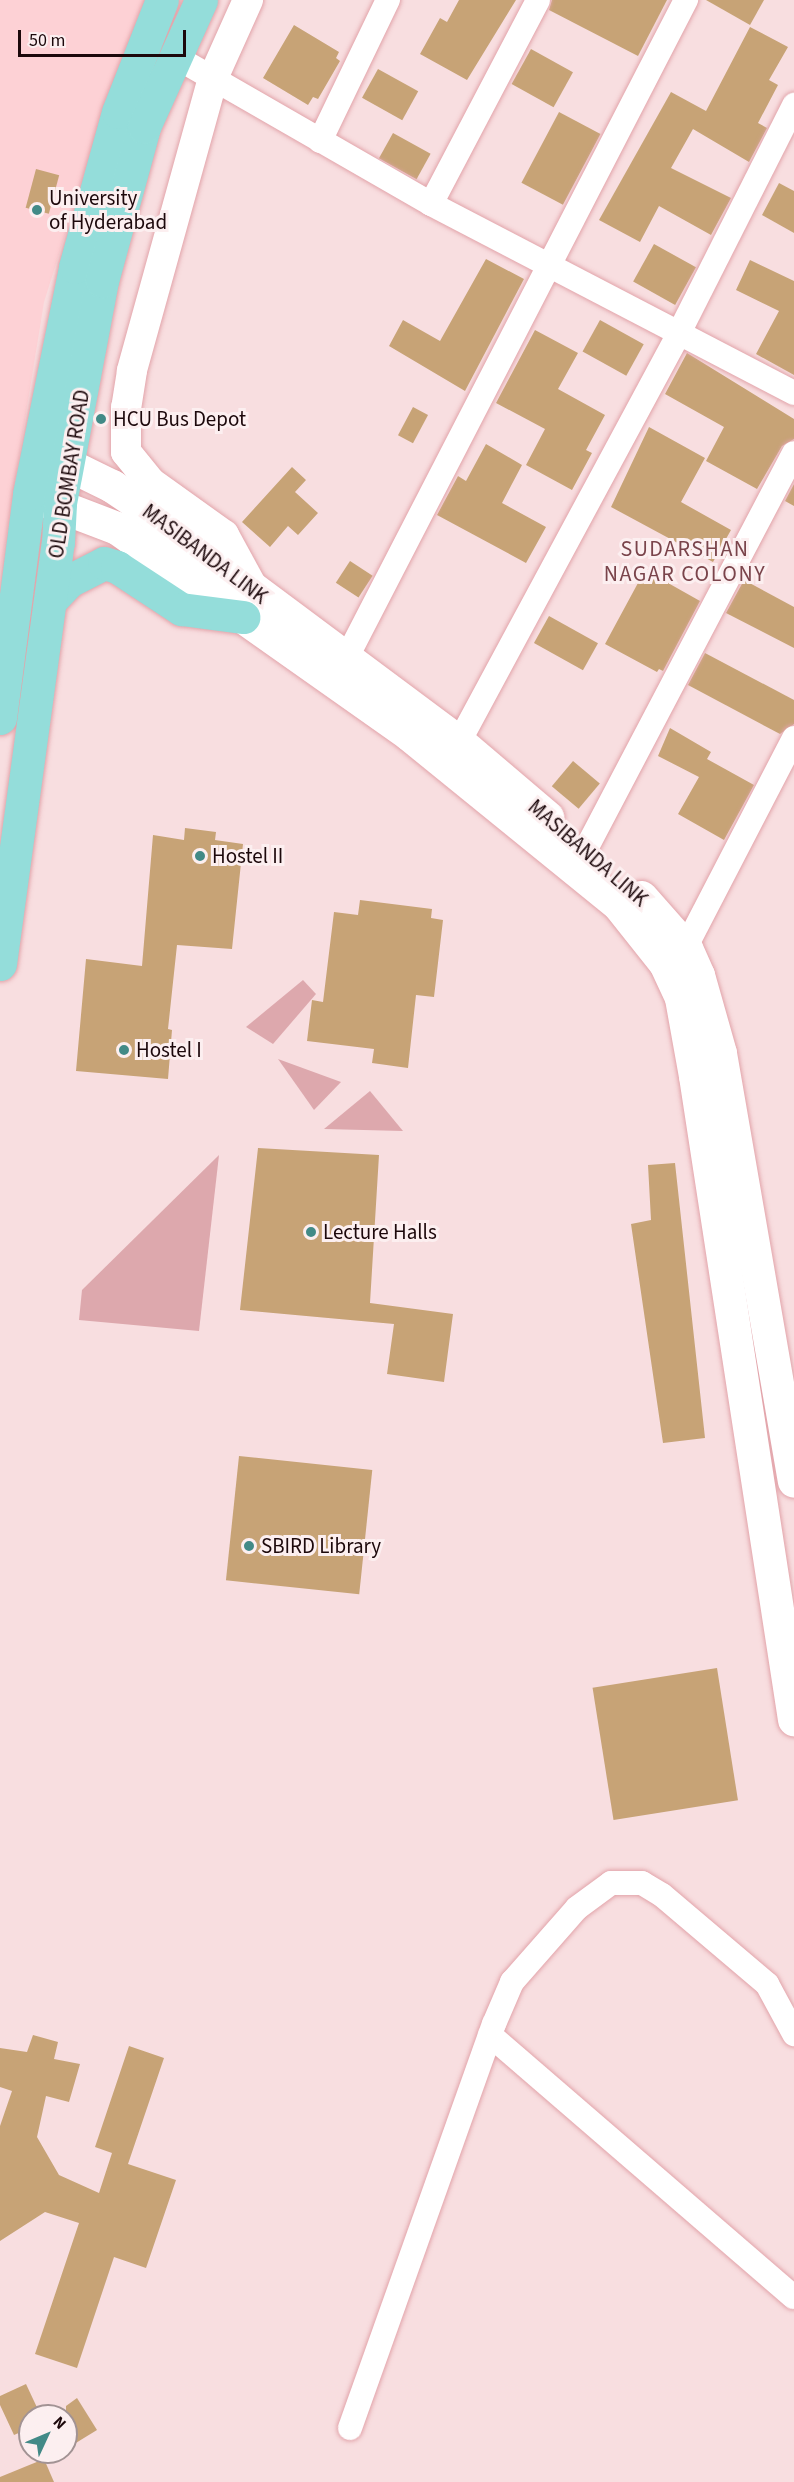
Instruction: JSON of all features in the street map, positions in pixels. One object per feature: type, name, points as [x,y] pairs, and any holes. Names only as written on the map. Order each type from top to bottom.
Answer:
[{"type":"main road","name":"OLD BOMBAY ROAD","points":[[0,964],[50,601],[60,503],[52,461],[91,200],[118,112],[162,0]]},
{"type":"main road","name":"OLD BOMBAY ROAD","points":[[0,718],[28,494],[52,461],[119,210],[144,127],[201,0]]},
{"type":"main road","name":"MASIBANDA LINK","points":[[52,461],[136,503],[249,604],[346,659],[459,742],[640,896],[679,961],[720,1053],[711,1089],[789,1426],[794,1481]]},
{"type":"main road","points":[[28,494],[60,503],[117,528],[249,604],[618,904],[679,961]]},
{"type":"main road","points":[[50,601],[69,581],[104,564],[117,567],[181,609],[249,604]]},
{"type":"main road","points":[[711,1089],[794,1719]]},
{"type":"street","points":[[248,0],[213,78],[132,371],[126,406],[126,452],[150,482],[224,536],[249,604]]},
{"type":"street","points":[[320,141],[388,0]]},
{"type":"street","points":[[431,204],[538,0]]},
{"type":"street","points":[[346,659],[686,0]]},
{"type":"street","points":[[174,56],[431,204],[678,335],[794,393]]},
{"type":"street","points":[[459,742],[678,335],[794,105]]},
{"type":"street","points":[[586,849],[794,453]]},
{"type":"street","points":[[679,961],[794,738]]},
{"type":"street","points":[[350,2428],[490,2035],[512,1982],[546,1940],[596,1892],[611,1883],[630,1881],[642,1883],[662,1895],[767,1984],[794,2034]]},
{"type":"street","points":[[490,2035],[794,2297]]},
{"type":"shaded area","name":"University of Hyderabad","points":[[0,0],[146,0],[102,117],[44,302],[0,574]]},
{"type":"shaded area","points":[[303,980],[316,994],[273,1044],[246,1027]]},
{"type":"shaded area","points":[[278,1059],[341,1082],[314,1110]]},
{"type":"shaded area","points":[[370,1091],[403,1131],[324,1129]]},
{"type":"shaded area","points":[[219,1155],[199,1331],[79,1320],[82,1290]]},
{"type":"building","points":[[459,0],[516,0],[467,80],[420,54],[440,18],[447,22]]},
{"type":"building","points":[[552,0],[667,0],[638,56],[549,10]]},
{"type":"building","points":[[706,0],[764,0],[750,25]]},
{"type":"building","points":[[294,25],[339,52],[336,58],[340,61],[318,99],[313,97],[308,105],[263,78]]},
{"type":"building","points":[[750,27],[788,47],[769,80],[778,85],[758,123],[767,128],[749,162],[693,129],[671,168],[731,198],[711,235],[659,206],[640,242],[599,220],[671,92],[706,111]]},
{"type":"building","points":[[531,49],[573,72],[554,107],[512,84]]},
{"type":"building","points":[[378,69],[418,91],[402,120],[362,98]]},
{"type":"building","points":[[559,112],[600,134],[563,205],[521,183]]},
{"type":"building","points":[[393,133],[431,154],[417,179],[379,158]]},
{"type":"building","points":[[36,169],[59,175],[49,214],[26,208]]},
{"type":"building","points":[[779,183],[794,191],[794,233],[762,215]]},
{"type":"building","points":[[654,244],[696,267],[675,305],[633,282]]},
{"type":"building","points":[[486,259],[524,279],[465,391],[389,346],[403,320],[440,341]]},
{"type":"building","points":[[750,260],[794,281],[794,375],[756,354],[779,311],[736,290]]},
{"type":"building","points":[[600,320],[644,344],[626,376],[583,351]]},
{"type":"building","points":[[535,330],[578,353],[558,389],[605,415],[586,450],[592,453],[572,490],[526,465],[545,429],[496,403]]},
{"type":"building","points":[[687,353],[794,419],[794,439],[782,446],[757,489],[706,461],[724,427],[665,394]]},
{"type":"building","points":[[413,407],[428,415],[413,443],[398,435]]},
{"type":"building","points":[[649,427],[705,458],[681,502],[731,530],[713,562],[611,507]]},
{"type":"building","points":[[486,444],[522,465],[502,503],[546,527],[526,563],[437,515],[458,476],[466,481]]},
{"type":"building","points":[[292,467],[306,480],[295,492],[318,513],[298,535],[288,526],[270,547],[242,522]]},
{"type":"building","points":[[794,484],[794,506],[785,501]]},
{"type":"building","points":[[350,561],[373,576],[358,598],[336,583]]},
{"type":"building","points":[[645,570],[700,601],[663,671],[659,669],[657,672],[605,644]]},
{"type":"building","points":[[744,580],[794,607],[794,648],[726,613]]},
{"type":"building","points":[[549,616],[598,643],[583,670],[534,643]]},
{"type":"building","points":[[705,653],[794,700],[794,724],[780,734],[688,685]]},
{"type":"building","points":[[670,728],[711,752],[707,759],[754,785],[724,840],[678,814],[699,777],[658,756]]},
{"type":"building","points":[[573,761],[600,783],[579,809],[552,786]]},
{"type":"building","points":[[185,828],[216,832],[215,840],[243,844],[232,949],[177,945],[168,1029],[172,1030],[168,1079],[76,1071],[86,959],[142,966],[153,835],[184,840]]},
{"type":"building","points":[[360,900],[432,909],[431,918],[443,920],[434,997],[416,995],[408,1068],[372,1063],[374,1049],[307,1041],[312,1000],[323,1002],[334,912],[358,915]]},
{"type":"building","name":"Lecture Halls","points":[[258,1148],[379,1155],[370,1303],[453,1314],[444,1382],[387,1374],[394,1324],[240,1310]]},
{"type":"building","points":[[675,1163],[705,1438],[663,1443],[631,1224],[651,1220],[648,1165]]},
{"type":"building","points":[[239,1456],[372,1470],[359,1594],[226,1580]]},
{"type":"building","points":[[717,1668],[738,1800],[614,1820],[593,1688]]},
{"type":"building","points":[[33,2035],[58,2042],[54,2059],[80,2064],[69,2102],[46,2096],[37,2137],[59,2175],[99,2193],[112,2153],[95,2147],[129,2046],[164,2058],[128,2164],[176,2180],[146,2268],[114,2257],[77,2368],[35,2354],[79,2223],[45,2212],[0,2241],[0,2126],[12,2091],[0,2087],[0,2048],[27,2052]]},
{"type":"building","points":[[26,2384],[35,2404],[18,2404],[18,2433],[14,2435],[0,2405],[0,2396]]},
{"type":"building","points":[[77,2398],[97,2430],[78,2442],[78,2404],[69,2404]]},
{"type":"building","points":[[32,2464],[46,2464],[54,2482],[0,2482],[0,2477]]},
{"type":"place","name":"University of Hyderabad","points":[[37,210]]},
{"type":"place","name":"HCU Bus Depot","points":[[101,419]]},
{"type":"place","name":"Hostel II","points":[[200,856]]},
{"type":"place","name":"Hostel I","points":[[124,1050]]},
{"type":"place","name":"Lecture Halls","points":[[311,1232]]},
{"type":"place","name":"SBIRD Library","points":[[249,1546]]},
{"type":"district","name":"SUDARSHAN NAGAR COLONY","points":[[685,562]]}]
